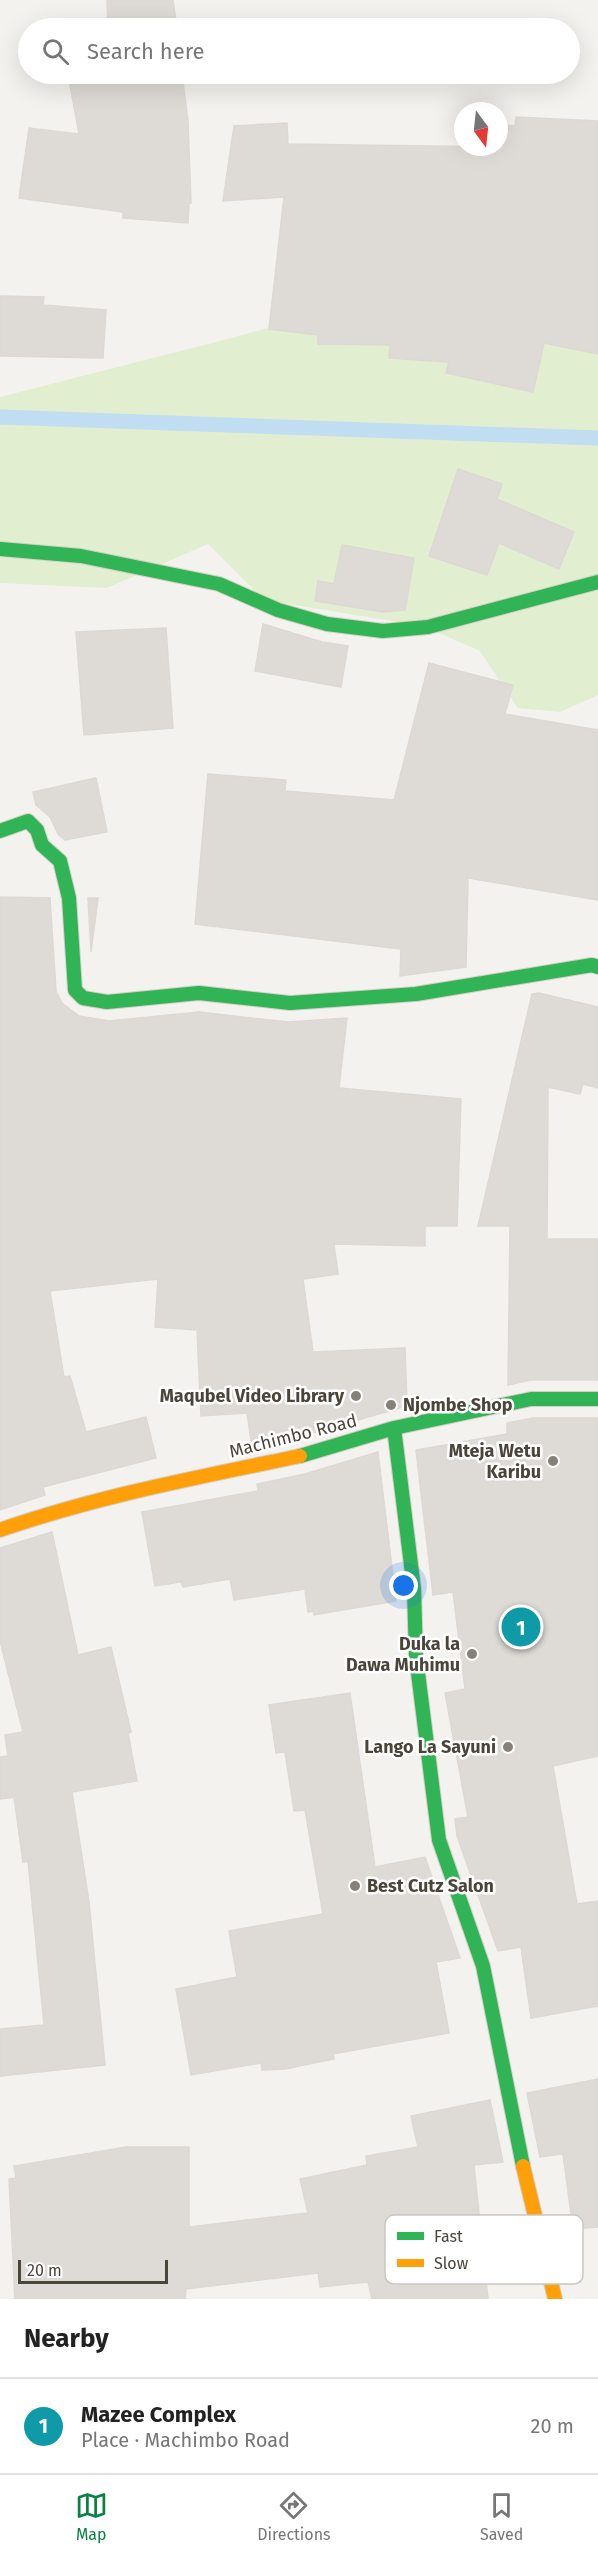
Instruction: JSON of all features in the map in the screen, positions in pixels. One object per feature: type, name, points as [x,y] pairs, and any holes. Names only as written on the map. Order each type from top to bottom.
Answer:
[{"type":"street","points":[[0,549],[81,556],[219,584],[278,610],[327,624],[383,631],[428,627],[598,582]]},
{"type":"street","points":[[0,831],[28,821],[37,830],[42,845],[60,861],[69,898],[75,990],[83,998],[107,1002],[199,993],[290,1003],[416,994],[592,965],[598,966]]},
{"type":"street","name":"Machimbo Road","points":[[0,1530],[58,1510],[187,1479],[300,1456],[394,1428],[531,1399],[598,1399]]},
{"type":"street","points":[[394,1428],[414,1589],[416,1657],[439,1840],[483,1966],[518,2145],[535,2215]]},
{"type":"street","points":[[551,2284],[555,2299]]},
{"type":"green space","points":[[598,240],[598,695],[560,712],[518,708],[480,651],[423,626],[264,600],[208,544],[107,588],[0,583],[0,397]]},
{"type":"building","points":[[107,0],[173,0],[176,18],[108,18]]},
{"type":"building","points":[[70,84],[183,84],[188,121],[191,203],[189,203],[188,223],[123,218],[123,212],[19,198],[29,128],[79,134]]},
{"type":"building","points":[[516,117],[598,121],[598,354],[544,343],[533,392],[446,373],[449,362],[389,358],[390,345],[318,344],[318,335],[269,329],[284,197],[223,201],[234,126],[287,123],[288,144],[454,146],[454,156],[508,156],[508,126],[515,126]]},
{"type":"building","points":[[0,296],[44,297],[43,305],[106,310],[103,358],[0,356]]},
{"type":"building","points":[[458,469],[502,484],[497,499],[574,532],[559,569],[499,543],[487,575],[429,556]]},
{"type":"building","points":[[342,545],[414,558],[405,610],[383,612],[315,601],[318,581],[334,584]]},
{"type":"building","points":[[263,624],[322,642],[348,646],[341,687],[255,671]]},
{"type":"building","points":[[166,628],[173,728],[84,735],[76,632]]},
{"type":"building","points":[[429,663],[513,685],[505,714],[598,730],[598,900],[468,878],[466,967],[400,976],[401,949],[195,924],[208,774],[286,780],[285,791],[394,800]]},
{"type":"building","points":[[96,778],[107,832],[65,840],[58,834],[50,817],[36,805],[33,792]]},
{"type":"building","points":[[0,897],[50,898],[56,991],[62,1003],[79,1016],[109,1021],[199,1012],[288,1022],[347,1018],[339,1088],[461,1099],[457,1226],[425,1226],[425,1246],[334,1244],[338,1274],[303,1279],[313,1352],[405,1348],[407,1406],[295,1438],[252,1447],[247,1413],[201,1416],[197,1330],[155,1327],[158,1279],[50,1291],[64,1377],[70,1376],[86,1432],[146,1417],[156,1458],[43,1487],[45,1495],[0,1510]]},
{"type":"building","points":[[88,898],[98,898],[91,952]]},
{"type":"building","points":[[539,993],[598,1007],[598,1088],[583,1084],[580,1094],[548,1087],[547,1239],[598,1239],[598,1380],[531,1380],[508,1385],[510,1226],[478,1226],[532,994]]},
{"type":"building","points":[[533,1418],[598,1418],[598,1756],[553,1766],[577,1904],[598,1901],[598,2006],[531,2018],[521,1947],[498,1951],[457,1836],[455,1819],[468,1817],[445,1693],[465,1689],[453,1592],[433,1595],[416,1450],[507,1434],[507,1423]]},
{"type":"building","points":[[378,1452],[396,1601],[314,1615],[313,1611],[308,1612],[305,1589],[234,1600],[230,1579],[183,1587],[181,1582],[155,1586],[142,1512],[258,1491],[257,1484],[305,1474]]},
{"type":"building","points":[[52,1532],[78,1655],[111,1647],[131,1732],[128,1733],[137,1781],[72,1792],[89,1902],[105,2065],[0,2076],[0,2029],[44,2025],[28,1861],[23,1862],[14,1797],[0,1799],[0,1757],[8,1756],[5,1735],[23,1732],[0,1641],[0,1548]]},
{"type":"building","points":[[350,1693],[375,1867],[425,1857],[460,1958],[436,1962],[449,2033],[333,2054],[334,2059],[285,2069],[262,2070],[261,2063],[191,2075],[176,1989],[237,1977],[229,1931],[323,1914],[305,1810],[294,1811],[285,1752],[276,1753],[269,1705]]},
{"type":"building","points":[[598,2079],[598,2227],[583,2228],[583,2215],[571,2215],[563,2154],[540,2157],[527,2093]]},
{"type":"building","points":[[490,2100],[503,2162],[474,2165],[479,2215],[385,2215],[385,2284],[486,2284],[488,2299],[372,2299],[368,2282],[320,2287],[318,2273],[186,2289],[185,2299],[15,2299],[9,2179],[16,2178],[14,2166],[126,2147],[189,2147],[189,2227],[308,2213],[300,2179],[367,2165],[366,2156],[418,2147],[411,2116]]},
{"type":"waterway","points":[[0,417],[598,438]]},
{"type":"traffic: fast","points":[[0,549],[81,556],[219,584],[278,610],[327,624],[383,631],[428,627],[598,582]]},
{"type":"traffic: fast","points":[[0,831],[28,821],[37,830],[42,845],[60,861],[69,898],[75,990],[83,998],[107,1002],[199,993],[290,1003],[416,994],[592,965],[598,967]]},
{"type":"traffic: fast","points":[[300,1456],[394,1428],[531,1399],[598,1399]]},
{"type":"traffic: fast","points":[[394,1428],[414,1589],[416,1657],[439,1840],[483,1966],[523,2166]]},
{"type":"traffic: slow","points":[[0,1530],[111,1497],[300,1456]]},
{"type":"traffic: slow","points":[[523,2166],[535,2215]]},
{"type":"traffic: slow","points":[[551,2284],[555,2299]]},
{"type":"place","name":"Maqubel Video Library","points":[[356,1396]]},
{"type":"place","name":"Njombe Shop","points":[[391,1405]]},
{"type":"place","name":"Mteja Wetu Karibu","points":[[553,1461]]},
{"type":"place","name":"Mazee Complex","points":[[521,1627]]},
{"type":"place","name":"Duka la Dawa Muhimu","points":[[472,1654]]},
{"type":"place","name":"Lango La Sayuni","points":[[508,1747]]},
{"type":"place","name":"Best Cutz Salon","points":[[355,1886]]}]
